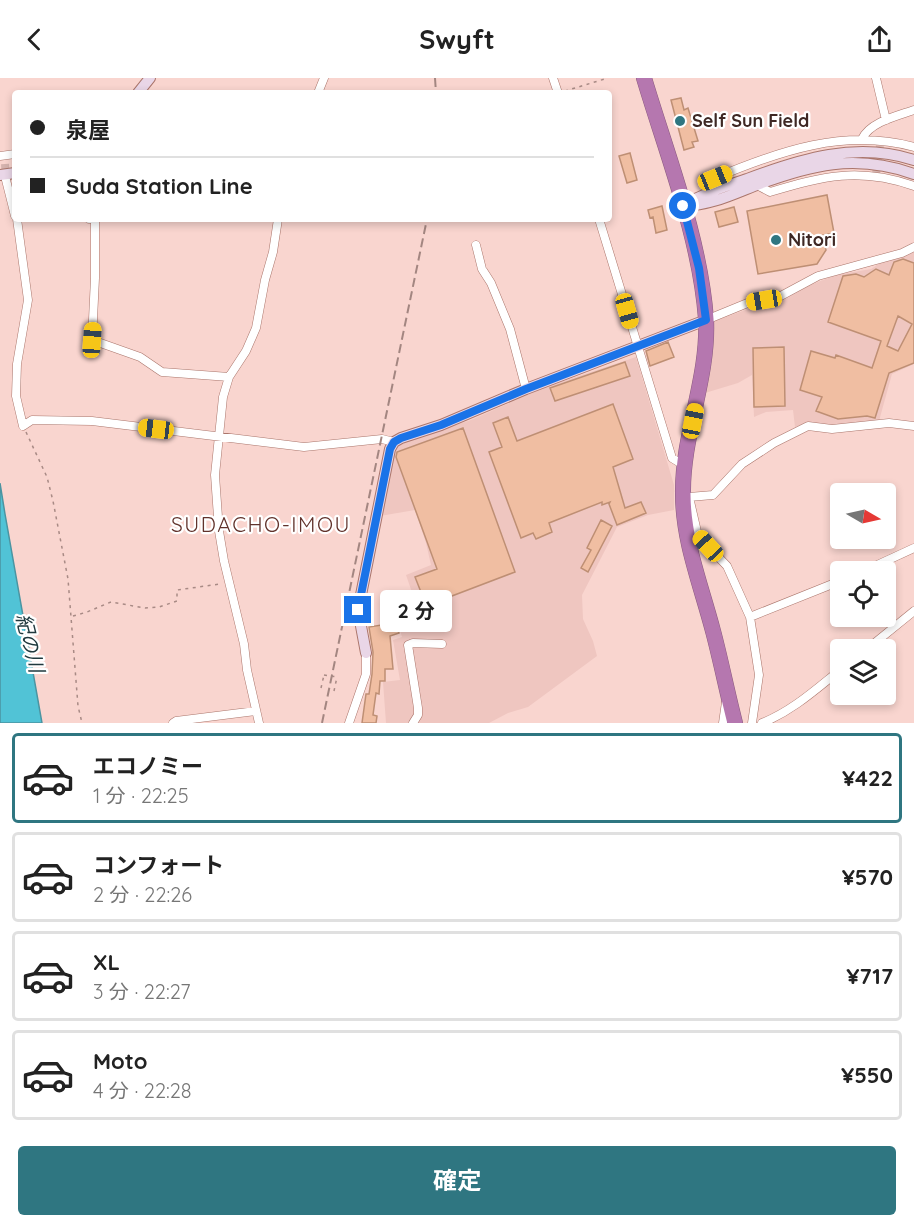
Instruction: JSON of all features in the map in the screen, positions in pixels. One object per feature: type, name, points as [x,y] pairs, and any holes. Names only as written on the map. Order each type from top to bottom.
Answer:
[{"type":"highway","points":[[644,78],[683,206],[699,268],[706,320],[702,375],[685,466],[687,538],[713,631],[735,723]]},
{"type":"main road","points":[[140,90],[150,78]]},
{"type":"main road","points":[[683,206],[702,194],[796,162],[830,153],[860,152],[914,160]]},
{"type":"main road","points":[[683,206],[705,205],[803,168],[841,163],[869,163],[914,174]]},
{"type":"main road","points":[[366,653],[358,610],[381,490],[390,449],[394,442],[706,320]]},
{"type":"street","points":[[876,78],[886,120]]},
{"type":"street","points":[[862,139],[866,131],[886,120],[914,110]]},
{"type":"street","points":[[716,190],[715,178],[796,148],[828,141],[862,139],[880,144],[914,147]]},
{"type":"street","points":[[2,156],[12,200]]},
{"type":"street","points":[[757,185],[770,192],[818,178],[876,175],[914,186]]},
{"type":"street","points":[[17,222],[28,300],[17,364],[16,396],[23,426],[32,420],[92,421],[304,447],[382,439],[394,442]]},
{"type":"street","points":[[95,222],[92,340],[140,357],[162,372],[229,377]]},
{"type":"street","points":[[259,723],[219,531],[215,475],[223,397],[229,377],[246,351],[256,328],[278,222]]},
{"type":"street","points":[[600,222],[672,458],[685,466]]},
{"type":"street","points":[[476,245],[482,269],[491,283],[510,329],[526,389]]},
{"type":"street","points":[[706,320],[750,302],[777,298],[818,276],[902,253],[914,247]]},
{"type":"street","points":[[752,723],[759,675],[750,617],[727,566],[698,536],[686,495],[713,495],[742,464],[774,443],[808,426],[832,429],[889,423],[914,426]]},
{"type":"street","points":[[886,561],[914,548]]},
{"type":"street","points":[[750,617],[830,585]]},
{"type":"street","points":[[880,639],[914,611]]},
{"type":"street","points":[[412,723],[418,715],[418,708],[408,645],[412,642],[442,644]]},
{"type":"street","points":[[349,723],[366,674],[366,653]]},
{"type":"street","points":[[762,723],[777,717],[830,678]]},
{"type":"street","points":[[723,723],[724,704],[729,699]]},
{"type":"street","points":[[173,723],[256,711]]},
{"type":"path","points":[[568,90],[608,78]]},
{"type":"path","points":[[23,426],[50,485],[68,579],[78,706],[82,723]]},
{"type":"path","points":[[72,616],[111,602],[145,608],[159,607],[177,601],[177,590],[229,582]]},
{"type":"path","points":[[321,688],[324,675],[337,677],[334,691]]},
{"type":"shaded area","points":[[914,249],[914,364],[892,374],[879,421],[829,426],[807,423],[795,427],[793,410],[766,412],[754,417],[752,375],[738,383],[705,393],[709,361],[712,359],[712,322],[748,309],[777,304],[810,285],[836,275],[871,269],[892,255]]},
{"type":"shaded area","points":[[636,357],[674,485],[674,510],[648,515],[617,527],[582,595],[583,619],[597,656],[528,707],[508,713],[489,723],[386,723],[383,682],[400,680],[393,640],[402,637],[395,614],[415,601],[406,575],[431,565],[415,510],[380,516],[393,448],[397,444],[471,420],[543,388]]},
{"type":"water","points":[[0,483],[5,514],[42,723],[0,723]]},
{"type":"building","points":[[681,98],[684,110],[688,108],[698,141],[692,142],[694,147],[684,150],[671,100]]},
{"type":"building","points":[[630,153],[637,180],[627,183],[619,156]]},
{"type":"building","points":[[827,195],[834,233],[823,235],[826,250],[817,264],[758,274],[747,211]]},
{"type":"building","points":[[662,206],[667,230],[656,233],[653,217],[650,218],[648,210]]},
{"type":"building","points":[[734,207],[738,222],[719,227],[715,212]]},
{"type":"building","points":[[903,259],[914,263],[914,363],[889,373],[875,418],[867,416],[838,419],[816,411],[822,397],[800,390],[811,351],[835,358],[836,355],[872,368],[881,341],[828,322],[843,276],[856,274],[864,277],[876,269],[889,275],[894,262]],"holes":[[[898,316],[912,324],[898,351],[887,346]]]},
{"type":"building","points":[[668,342],[674,357],[650,366],[646,351]]},
{"type":"building","points":[[784,347],[785,406],[754,407],[753,348]]},
{"type":"building","points":[[625,362],[630,376],[555,401],[550,388]]},
{"type":"building","points":[[613,404],[633,459],[613,467],[625,508],[641,502],[646,513],[617,525],[610,502],[602,505],[602,502],[549,523],[552,532],[536,539],[533,533],[521,538],[489,452],[502,447],[493,423],[508,417],[517,441]]},
{"type":"building","points":[[463,428],[515,572],[444,599],[451,618],[434,625],[415,577],[437,569],[396,457],[397,452]]},
{"type":"building","points":[[601,520],[612,526],[588,572],[581,568],[591,550],[587,548]]},
{"type":"building","points":[[395,617],[399,633],[390,636],[393,669],[385,669],[385,681],[380,681],[379,694],[376,693],[373,715],[377,716],[376,723],[362,723],[366,694],[369,694],[372,674],[373,652],[369,627],[388,624],[387,619]]},
{"type":"tunnel","points":[[876,174],[880,146]]},
{"type":"tunnel","points":[[5,164],[6,179]]},
{"type":"railway","points":[[435,78],[436,90]]},
{"type":"railway","points":[[322,723],[426,222]]},
{"type":"place","name":"Self Sun Field","points":[[680,121]]},
{"type":"place","name":"Nitori","points":[[776,240]]},
{"type":"district","name":"SUDACHO-IMOU","points":[[261,525]]},
{"type":"route","points":[[358,610],[381,490],[390,449],[394,442],[706,320],[699,268],[683,206]]},
{"type":"water label","name":"紀の川","points":[[30,643]]}]
